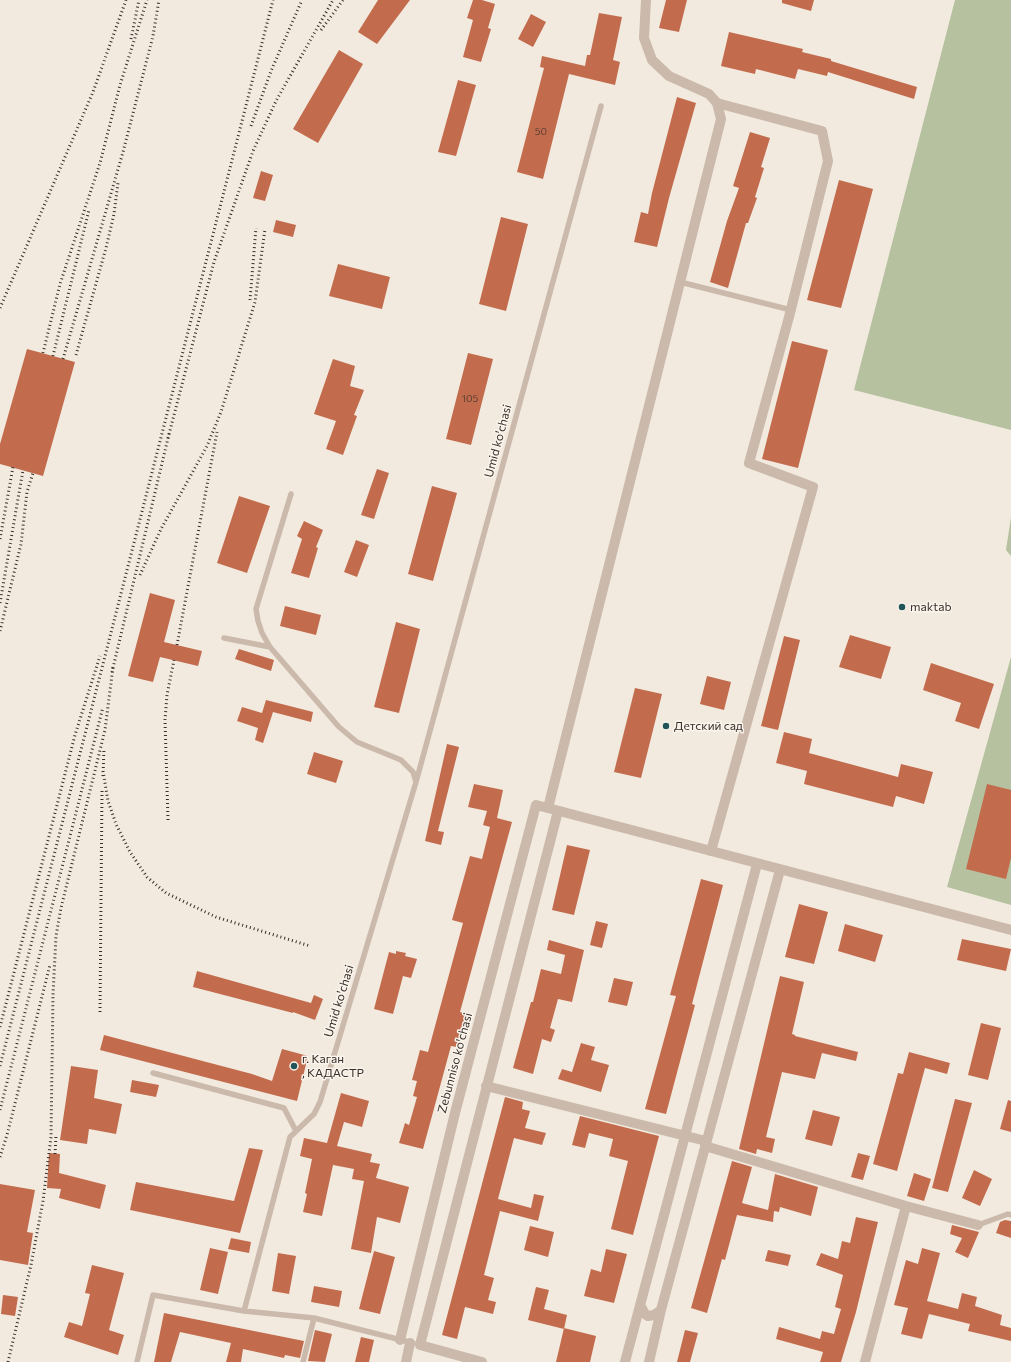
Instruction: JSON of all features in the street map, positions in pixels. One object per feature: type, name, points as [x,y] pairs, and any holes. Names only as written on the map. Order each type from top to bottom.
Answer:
[{"type":"street","points":[[646,0],[644,38],[652,60],[669,76],[708,94],[717,103],[822,131],[828,160],[791,310],[749,463],[813,487],[711,852]]},
{"type":"street","points":[[717,103],[721,119],[548,808],[1011,930]]},
{"type":"street","name":"Zebunniso ko'chasi","points":[[400,1340],[455,1113],[536,805],[548,808]]},
{"type":"street","points":[[406,1362],[415,1344],[486,1086],[558,811]]},
{"type":"street","points":[[625,1362],[757,864]]},
{"type":"street","points":[[649,1362],[661,1310],[780,870]]},
{"type":"street","points":[[486,1086],[685,1134],[706,1143],[906,1206],[978,1225]]},
{"type":"street","points":[[865,1362],[906,1206]]},
{"type":"street","points":[[640,1305],[645,1314],[648,1316],[654,1315],[661,1310]]},
{"type":"street","points":[[415,1344],[482,1362]]},
{"type":"lane","name":"Umid ko'chasi","points":[[244,1311],[290,1137],[314,1114],[320,1102],[416,782],[601,106]]},
{"type":"lane","points":[[680,282],[791,310]]},
{"type":"lane","points":[[291,494],[256,609],[260,627],[270,647],[339,727],[357,742],[401,760],[413,772],[416,782]]},
{"type":"lane","points":[[224,638],[270,647]]},
{"type":"lane","points":[[153,1073],[284,1108],[296,1131]]},
{"type":"lane","points":[[978,1225],[996,1218],[1011,1215]]},
{"type":"lane","points":[[137,1362],[153,1295],[244,1311],[314,1318],[415,1344]]},
{"type":"lane","points":[[303,1362],[314,1318]]},
{"type":"green space","points":[[955,0],[1011,0],[1011,430],[854,390]]},
{"type":"green space","points":[[1011,517],[1011,556],[1006,550]]},
{"type":"green space","points":[[1011,657],[1011,905],[947,887]]},
{"type":"building","points":[[378,0],[410,0],[377,44],[358,32]]},
{"type":"building","points":[[473,0],[482,0],[495,4],[488,28],[491,29],[481,62],[463,57],[473,20],[467,18]]},
{"type":"building","points":[[666,0],[687,0],[679,32],[659,28]]},
{"type":"building","points":[[782,0],[814,0],[811,11],[782,3]]},
{"type":"building","points":[[599,13],[622,17],[613,60],[620,62],[615,85],[569,74],[543,179],[517,172],[544,68],[540,67],[542,56],[585,66],[587,55],[590,55]]},
{"type":"building","points":[[531,14],[546,22],[533,47],[518,39]]},
{"type":"building","points":[[729,32],[803,49],[802,52],[831,59],[831,61],[917,87],[914,99],[828,72],[827,76],[798,69],[795,79],[756,69],[755,74],[721,66]]},
{"type":"building","points":[[339,50],[363,64],[318,143],[293,129]]},
{"type":"building","points":[[458,80],[476,85],[456,156],[438,152]]},
{"type":"building","points":[[677,97],[696,103],[669,198],[657,247],[634,242],[641,212],[648,214]]},
{"type":"building","points":[[750,132],[770,138],[761,167],[764,168],[755,197],[757,198],[748,223],[746,223],[728,288],[710,282],[727,221],[739,188],[733,186]]},
{"type":"building","points":[[261,171],[273,175],[265,201],[253,198]]},
{"type":"building","points":[[839,180],[873,189],[841,308],[807,300]]},
{"type":"building","points":[[501,217],[528,224],[506,311],[479,304]]},
{"type":"building","points":[[276,220],[296,225],[293,237],[273,232]]},
{"type":"building","points":[[338,264],[390,277],[382,309],[329,296]]},
{"type":"building","points":[[792,341],[828,350],[798,468],[762,459]]},
{"type":"building","points":[[27,349],[75,362],[43,476],[0,464],[0,444]]},
{"type":"building","points":[[468,353],[493,359],[471,445],[446,439]]},
{"type":"building","points":[[333,359],[355,366],[350,386],[364,390],[354,415],[357,416],[343,455],[326,449],[336,421],[314,414]]},
{"type":"building","points":[[377,469],[389,473],[374,519],[361,515]]},
{"type":"building","points":[[432,486],[457,493],[433,581],[408,574]]},
{"type":"building","points":[[239,496],[270,506],[247,573],[217,563]]},
{"type":"building","points":[[304,521],[323,530],[316,547],[318,548],[309,578],[291,573],[302,539],[297,536]]},
{"type":"building","points":[[356,540],[369,545],[357,577],[344,572]]},
{"type":"building","points":[[150,593],[175,600],[164,642],[202,651],[198,666],[160,657],[153,682],[128,676]]},
{"type":"building","points":[[285,606],[321,615],[316,635],[280,626]]},
{"type":"building","points":[[396,622],[420,629],[399,713],[374,707]]},
{"type":"building","points":[[850,635],[891,647],[881,679],[839,667]]},
{"type":"building","points":[[784,636],[800,640],[778,730],[761,726]]},
{"type":"building","points":[[239,649],[274,660],[271,671],[235,659]]},
{"type":"building","points":[[931,663],[994,684],[979,729],[955,721],[961,703],[923,690]]},
{"type":"building","points":[[707,676],[731,682],[724,710],[700,704]]},
{"type":"building","points":[[635,688],[662,694],[641,778],[614,772]]},
{"type":"building","points":[[266,700],[313,712],[311,722],[273,712],[263,743],[255,740],[258,728],[237,721],[242,707],[262,713]]},
{"type":"building","points":[[784,732],[812,739],[809,753],[898,777],[901,764],[933,772],[924,804],[896,796],[893,807],[804,784],[807,771],[776,763]]},
{"type":"building","points":[[447,744],[459,747],[438,831],[444,832],[441,845],[425,841]]},
{"type":"building","points":[[314,752],[343,761],[336,783],[307,774]]},
{"type":"building","points":[[474,784],[503,790],[497,818],[512,822],[460,1012],[466,1014],[457,1047],[451,1046],[423,1149],[399,1143],[405,1123],[409,1125],[417,1097],[413,1096],[417,1081],[412,1080],[420,1050],[428,1052],[463,923],[452,920],[470,856],[482,859],[490,827],[483,825],[487,811],[468,807]]},
{"type":"building","points":[[987,784],[1011,790],[1011,858],[1006,879],[966,869]]},
{"type":"building","points":[[567,845],[590,850],[574,915],[552,910]]},
{"type":"building","points":[[701,879],[723,885],[692,1004],[695,1005],[666,1114],[645,1109],[676,996],[670,995]]},
{"type":"building","points":[[799,904],[828,912],[814,964],[785,957]]},
{"type":"building","points":[[596,921],[608,924],[602,948],[590,945]]},
{"type":"building","points":[[845,924],[883,935],[875,962],[838,951]]},
{"type":"building","points":[[962,939],[1011,949],[1006,971],[957,960]]},
{"type":"building","points":[[549,940],[584,950],[572,1002],[558,999],[550,1028],[555,1030],[551,1042],[542,1039],[533,1074],[513,1068],[531,1002],[533,1002],[541,969],[561,974],[565,955],[547,950]]},
{"type":"building","points":[[396,951],[406,953],[405,956],[417,959],[411,978],[403,976],[393,1014],[374,1009],[389,952],[396,954]]},
{"type":"building","points":[[197,971],[311,1003],[314,995],[323,999],[315,1020],[293,1012],[193,987]]},
{"type":"building","points":[[780,976],[804,982],[792,1034],[858,1052],[856,1061],[822,1053],[815,1079],[782,1072],[766,1137],[775,1139],[772,1153],[757,1149],[756,1154],[739,1149]]},
{"type":"building","points":[[614,978],[633,982],[627,1006],[608,1002]]},
{"type":"building","points":[[981,1023],[1001,1028],[988,1080],[968,1075]]},
{"type":"building","points":[[104,1035],[252,1074],[272,1081],[282,1049],[308,1056],[297,1101],[100,1050]]},
{"type":"building","points":[[581,1043],[595,1047],[591,1060],[609,1065],[601,1092],[558,1079],[562,1069],[572,1072]]},
{"type":"building","points":[[909,1052],[950,1063],[947,1074],[925,1068],[897,1171],[873,1164],[898,1073],[903,1074]]},
{"type":"building","points":[[71,1066],[98,1070],[94,1098],[122,1104],[116,1134],[89,1129],[87,1144],[60,1140]]},
{"type":"building","points":[[132,1080],[159,1085],[156,1097],[130,1092]]},
{"type":"building","points":[[341,1093],[369,1101],[362,1127],[344,1122],[337,1146],[372,1154],[370,1162],[380,1164],[376,1178],[409,1187],[400,1223],[377,1217],[371,1253],[351,1249],[364,1181],[352,1179],[354,1169],[333,1165],[322,1216],[303,1212],[307,1194],[305,1193],[312,1159],[300,1156],[304,1138],[327,1143]]},
{"type":"building","points":[[505,1097],[523,1102],[522,1109],[530,1111],[525,1128],[546,1133],[542,1145],[514,1138],[498,1199],[531,1208],[534,1194],[544,1196],[538,1221],[500,1211],[484,1275],[494,1278],[488,1300],[496,1302],[493,1314],[465,1307],[457,1339],[442,1335]]},
{"type":"building","points":[[955,1099],[972,1103],[948,1192],[932,1188]]},
{"type":"building","points":[[1008,1100],[1011,1101],[1011,1132],[1000,1129]]},
{"type":"building","points":[[813,1110],[840,1117],[832,1146],[805,1139]]},
{"type":"building","points":[[580,1116],[659,1136],[633,1235],[611,1229],[628,1161],[609,1156],[613,1139],[589,1133],[585,1148],[572,1145]]},
{"type":"building","points":[[249,1148],[263,1150],[240,1233],[130,1210],[136,1182],[234,1201]]},
{"type":"building","points":[[49,1153],[60,1154],[59,1173],[106,1185],[100,1209],[59,1198],[61,1189],[47,1188]]},
{"type":"building","points":[[858,1153],[870,1156],[863,1180],[851,1177]]},
{"type":"building","points":[[732,1161],[752,1167],[742,1203],[768,1210],[775,1174],[818,1187],[811,1216],[780,1207],[779,1212],[774,1211],[773,1222],[737,1215],[725,1260],[722,1259],[707,1313],[691,1308]]},
{"type":"building","points":[[974,1170],[992,1179],[980,1206],[962,1198]]},
{"type":"building","points":[[914,1173],[931,1179],[924,1201],[907,1196]]},
{"type":"building","points":[[0,1184],[35,1190],[27,1232],[33,1233],[28,1265],[0,1260]]},
{"type":"building","points":[[856,1217],[878,1222],[856,1312],[841,1362],[820,1362],[823,1352],[776,1339],[779,1327],[820,1339],[822,1331],[834,1334],[841,1309],[835,1307],[843,1275],[816,1265],[821,1253],[838,1259],[842,1241],[850,1243]]},
{"type":"building","points":[[1005,1220],[1011,1221],[1011,1238],[996,1233],[1000,1222]]},
{"type":"building","points":[[952,1225],[979,1232],[968,1258],[955,1252],[962,1238],[950,1234]]},
{"type":"building","points":[[530,1226],[554,1232],[548,1257],[524,1250]]},
{"type":"building","points":[[231,1238],[251,1242],[249,1253],[228,1249]]},
{"type":"building","points":[[210,1248],[228,1252],[218,1294],[200,1290]]},
{"type":"building","points":[[922,1248],[940,1253],[927,1301],[958,1309],[962,1293],[977,1297],[975,1306],[1002,1315],[1000,1325],[1011,1328],[1011,1341],[968,1331],[970,1324],[929,1314],[922,1339],[901,1334],[908,1308],[894,1305],[906,1260],[918,1264]]},
{"type":"building","points":[[606,1249],[627,1254],[614,1303],[584,1296],[591,1269],[601,1272]]},
{"type":"building","points":[[768,1250],[791,1255],[788,1266],[765,1261]]},
{"type":"building","points":[[374,1251],[395,1257],[380,1314],[359,1309]]},
{"type":"building","points":[[278,1253],[296,1256],[289,1294],[272,1291]]},
{"type":"building","points":[[92,1265],[124,1273],[109,1330],[124,1335],[118,1355],[64,1337],[69,1322],[82,1326],[90,1294],[85,1293]]},
{"type":"building","points":[[314,1286],[342,1291],[339,1307],[311,1302]]},
{"type":"building","points":[[536,1287],[549,1290],[544,1309],[567,1315],[564,1329],[528,1320]]},
{"type":"building","points":[[3,1295],[18,1297],[15,1316],[1,1314]]},
{"type":"building","points":[[164,1313],[304,1341],[300,1358],[285,1355],[284,1358],[243,1349],[241,1362],[226,1362],[231,1343],[180,1332],[171,1362],[154,1362]]},
{"type":"building","points":[[564,1328],[596,1336],[590,1362],[556,1362]]},
{"type":"building","points":[[315,1330],[332,1334],[325,1362],[308,1361]]},
{"type":"building","points":[[685,1330],[698,1333],[690,1362],[677,1362]]},
{"type":"building","points":[[361,1337],[374,1340],[369,1362],[355,1362]]},
{"type":"railway","points":[[0,308],[93,92],[126,0]]},
{"type":"railway","points":[[131,39],[139,0]]},
{"type":"railway","points":[[43,353],[60,284],[100,163],[120,85],[147,0]]},
{"type":"railway","points":[[63,359],[123,152],[153,36],[159,0]]},
{"type":"railway","points":[[0,1066],[273,0]]},
{"type":"railway","points":[[251,126],[271,71],[302,0]]},
{"type":"railway","points":[[168,438],[214,262],[253,151],[276,101],[333,0]]},
{"type":"railway","points":[[321,30],[343,0]]},
{"type":"railway","points":[[76,355],[106,248],[114,214],[118,183]]},
{"type":"railway","points":[[53,356],[89,210]]},
{"type":"railway","points":[[250,300],[256,228]]},
{"type":"railway","points":[[140,575],[161,529],[207,446],[221,412],[255,302],[265,229]]},
{"type":"railway","points":[[177,645],[217,432]]},
{"type":"railway","points":[[112,672],[169,434]]},
{"type":"railway","points":[[0,539],[13,467]]},
{"type":"railway","points":[[0,603],[23,470]]},
{"type":"railway","points":[[0,631],[21,544],[27,492],[33,473]]},
{"type":"railway","points":[[0,1027],[75,735],[100,656]]},
{"type":"railway","points":[[168,820],[165,720],[167,695],[174,660]]},
{"type":"railway","points":[[8,1362],[31,1265],[43,1201],[51,1137],[53,995],[56,936],[61,908],[105,730],[113,667]]},
{"type":"railway","points":[[0,1110],[103,707]]},
{"type":"railway","points":[[103,776],[104,748]]},
{"type":"railway","points":[[103,771],[108,801],[116,824],[130,852],[147,877],[166,893],[216,917],[310,946]]},
{"type":"railway","points":[[100,1012],[102,790]]},
{"type":"railway","points":[[0,1157],[7,1135],[50,965]]},
{"type":"railway","points":[[55,1154],[56,1136]]},
{"type":"place","name":"maktab","points":[[902,607]]},
{"type":"place","name":"Детский сад","points":[[666,726]]},
{"type":"place","name":"г. Каган , КАДАСТР","points":[[294,1066]]}]
